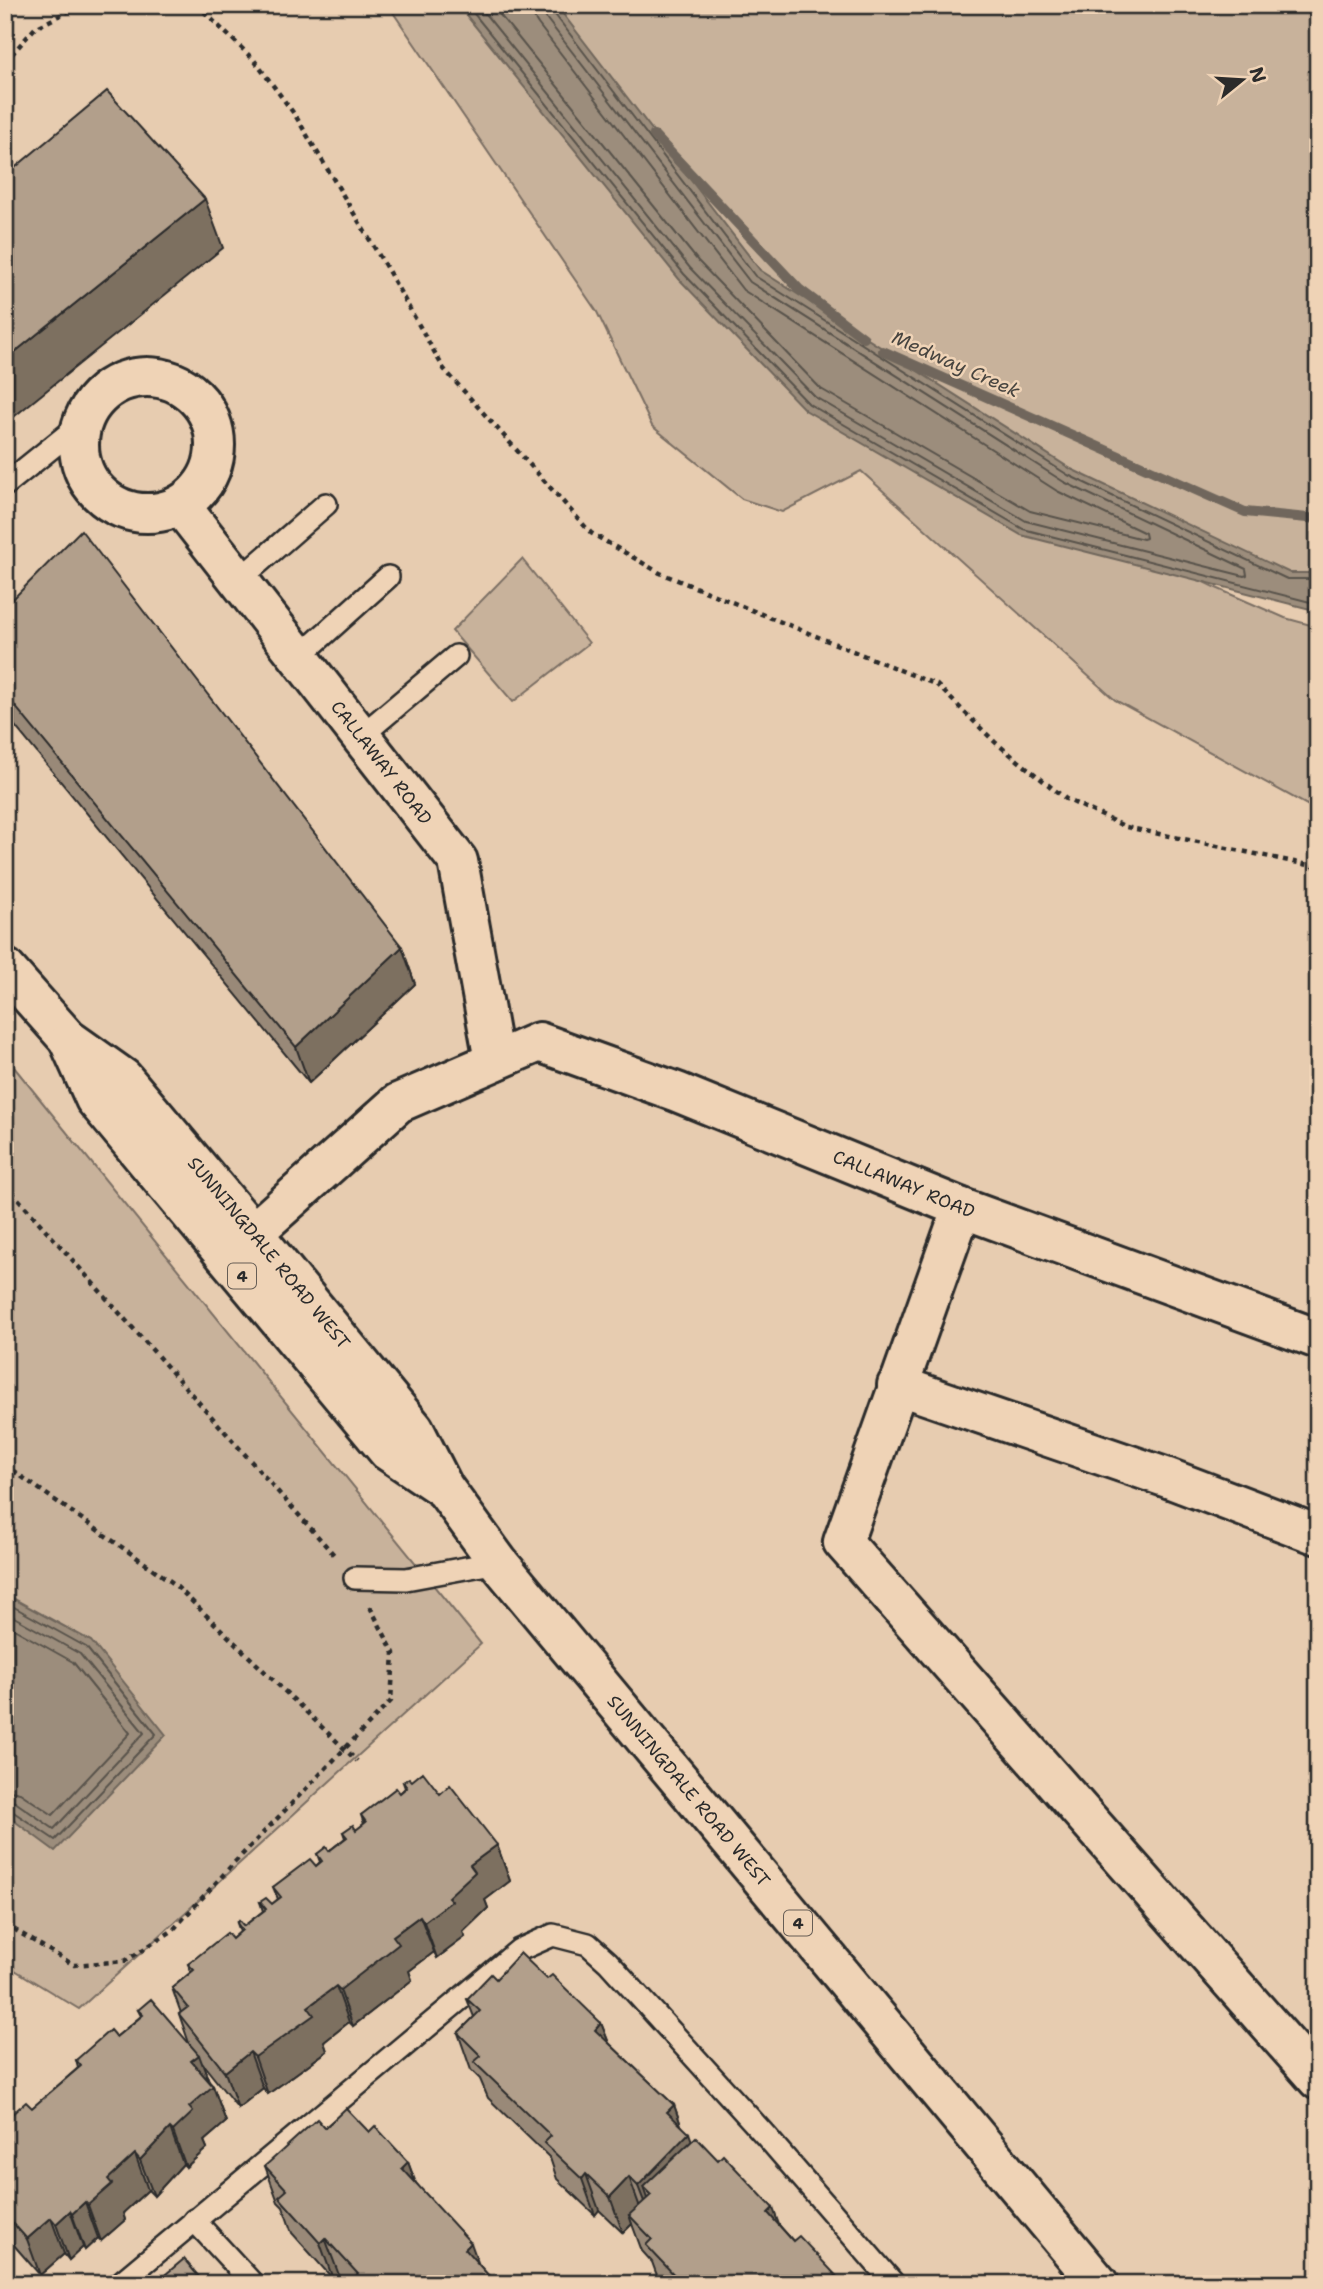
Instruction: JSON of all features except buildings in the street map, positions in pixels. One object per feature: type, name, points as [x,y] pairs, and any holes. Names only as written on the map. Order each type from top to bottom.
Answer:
[{"type":"street","points":[[156,377],[177,383],[194,396],[207,413],[214,433],[215,454],[209,474],[197,492],[180,505],[158,513],[135,513],[113,505],[95,489],[83,469],[79,446],[82,423],[93,402],[111,387],[133,378],[156,377]]},
{"type":"street","name":"CALLAWAY ROAD","points":[[180,505],[458,861],[494,1061]]},
{"type":"street","name":"SUNNINGDALE ROAD WEST","points":[[5,968],[68,1040],[122,1078],[253,1233],[414,1429],[444,1488],[498,1562],[1099,2284]]},
{"type":"street","name":"SUNNINGDALE ROAD WEST","points":[[68,1040],[94,1099],[388,1451],[444,1488]]},
{"type":"street","name":"CALLAWAY ROAD","points":[[253,1233],[398,1103],[539,1042],[677,1093],[962,1208],[1318,1339]]},
{"type":"street","points":[[962,1208],[843,1542],[1318,2080]]},
{"type":"street","points":[[897,1385],[1155,1473],[1318,1535]]},
{"type":"lane","points":[[5,485],[82,423]]},
{"type":"lane","points":[[239,580],[326,504]]},
{"type":"lane","points":[[299,657],[388,577]]},
{"type":"lane","points":[[361,736],[456,656]]},
{"type":"lane","points":[[355,1578],[407,1579],[498,1562]]},
{"type":"lane","points":[[119,2284],[519,1950],[553,1935],[588,1944],[608,1962],[766,2136],[894,2284]]},
{"type":"lane","points":[[194,2220],[253,2284]]},
{"type":"path","points":[[5,62],[35,28],[81,5]]},
{"type":"path","points":[[197,5],[254,60],[296,116],[444,369],[591,533],[660,573],[937,685],[996,743],[1066,799],[1126,827],[1318,867]]},
{"type":"path","points":[[5,1184],[355,1578],[394,1653],[391,1701],[172,1931],[125,1961],[74,1965],[5,1924]]},
{"type":"path","points":[[5,1465],[173,1583],[357,1761]]},
{"type":"shaded area","points":[[388,5],[473,5],[794,369],[984,476],[1214,587],[1285,618],[1318,627],[1318,811],[1115,700],[861,471],[782,512],[742,499],[652,426],[597,312]]},
{"type":"shaded area","points":[[499,5],[1318,5],[1318,609],[805,358]]},
{"type":"shaded area","points":[[522,559],[589,643],[513,702],[452,631]]},
{"type":"shaded area","points":[[5,1056],[481,1644],[79,2009],[5,1964]]},
{"type":"water","points":[[458,5],[556,5],[760,270],[1071,469],[1290,573],[1318,573],[1318,611],[1021,535],[805,410],[679,279]]},
{"type":"water","points":[[5,1594],[91,1641],[166,1735],[55,1851],[5,1814]]},
{"type":"waterway","name":"Medway Creek","points":[[654,135],[799,289],[864,338]]},
{"type":"waterway","name":"Medway Creek","points":[[883,351],[1245,512],[1318,519]]}]
